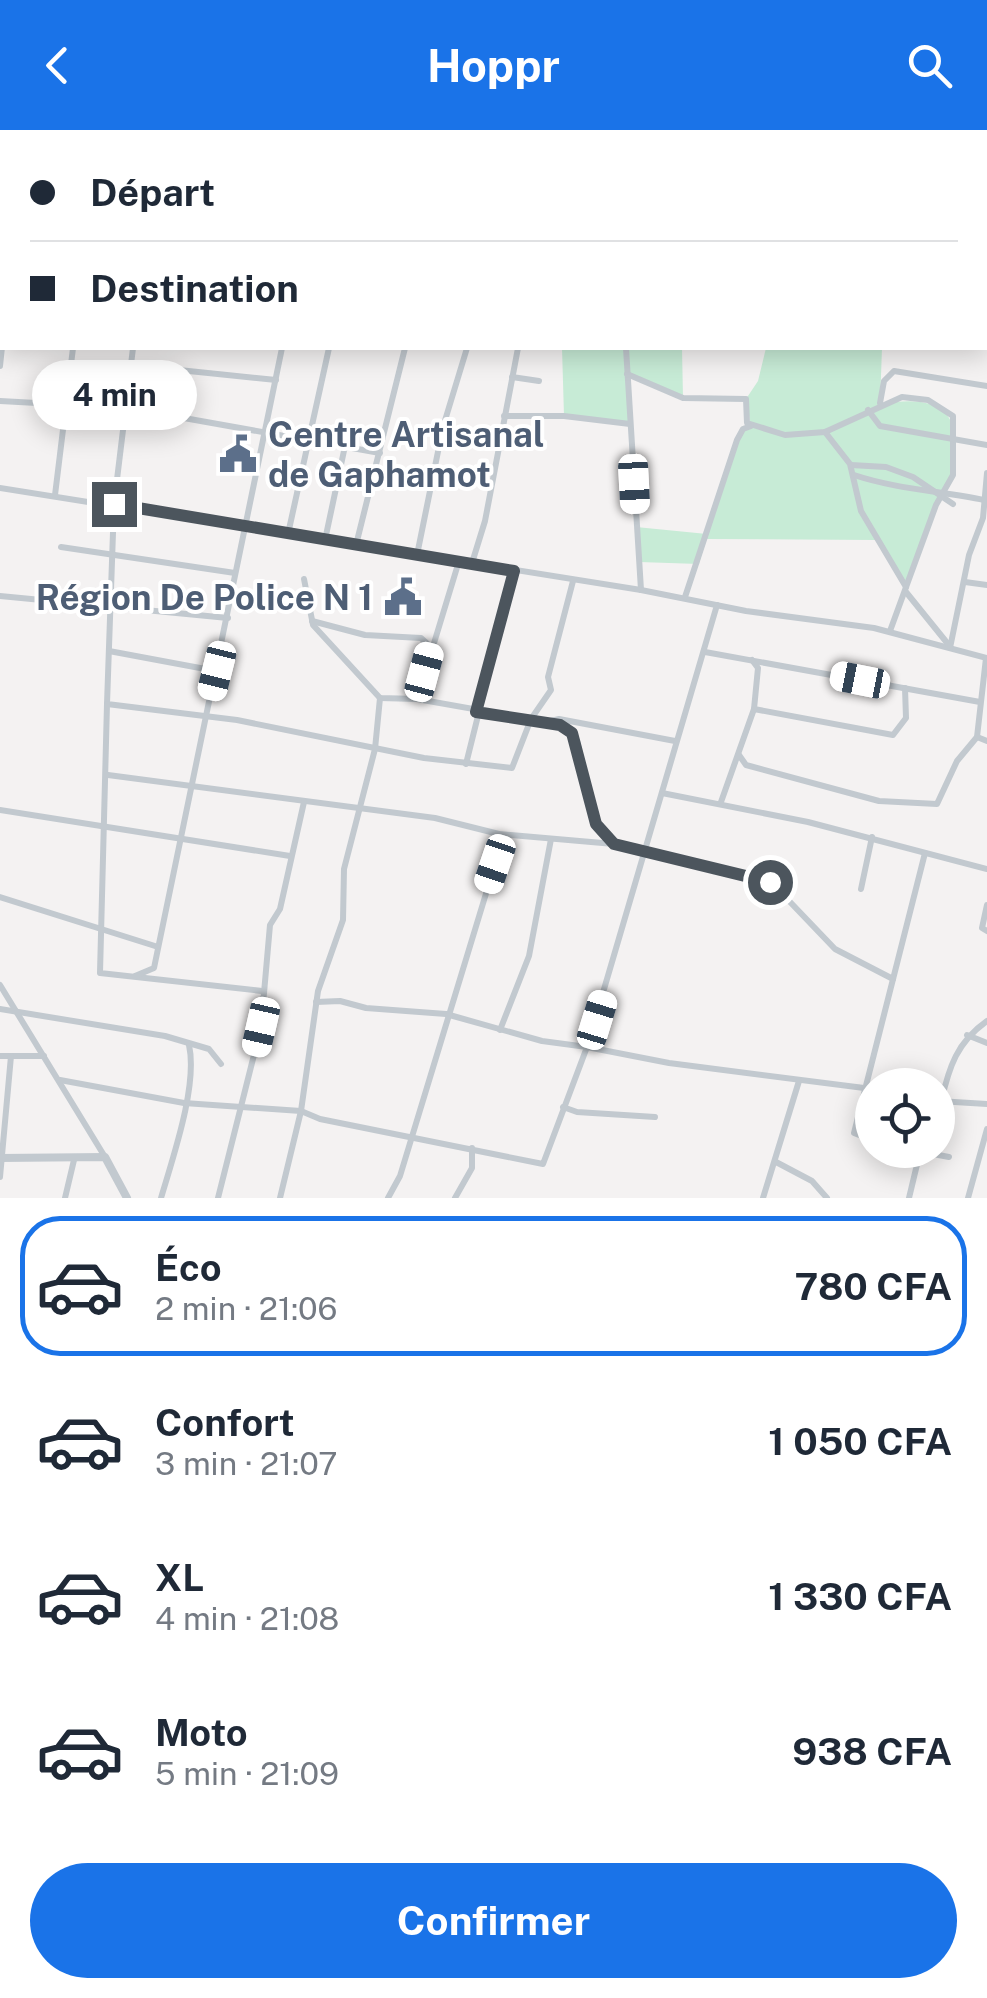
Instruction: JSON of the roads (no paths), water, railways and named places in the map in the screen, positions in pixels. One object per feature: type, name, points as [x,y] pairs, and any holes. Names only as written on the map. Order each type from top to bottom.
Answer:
[{"type":"street","points":[[55,496],[73,350]]},
{"type":"street","points":[[133,350],[114,504],[100,973],[262,991]]},
{"type":"street","points":[[135,976],[154,968],[155,946],[217,671],[243,526],[282,350]]},
{"type":"street","points":[[288,534],[329,350]]},
{"type":"street","points":[[356,545],[405,350]]},
{"type":"street","points":[[417,554],[442,427],[466,350]]},
{"type":"street","points":[[472,563],[486,521],[518,350]]},
{"type":"street","points":[[626,350],[641,590]]},
{"type":"street","points":[[131,364],[276,380]]},
{"type":"street","points":[[880,404],[884,381],[894,371],[987,386]]},
{"type":"street","points":[[627,374],[683,398],[746,399],[744,418],[751,426],[785,435],[825,432],[902,397],[939,404],[953,416],[953,475],[890,631]]},
{"type":"street","points":[[512,376],[539,381]]},
{"type":"street","points":[[0,401],[128,408],[380,453]]},
{"type":"street","points":[[868,410],[880,426],[987,444]]},
{"type":"street","points":[[504,416],[564,416],[630,424]]},
{"type":"street","points":[[684,598],[737,440],[743,429],[751,426]]},
{"type":"street","points":[[825,432],[850,464],[861,510],[906,590],[943,642],[951,646]]},
{"type":"street","points":[[325,540],[345,446]]},
{"type":"street","points":[[850,464],[886,467],[914,477],[924,489]]},
{"type":"street","points":[[951,646],[985,500],[987,474]]},
{"type":"street","points":[[854,475],[889,487],[985,500]]},
{"type":"street","points":[[0,488],[890,631],[986,658],[977,737],[957,760],[937,804],[879,801],[746,765],[739,755]]},
{"type":"street","points":[[943,496],[953,504]]},
{"type":"street","points":[[61,546],[235,573]]},
{"type":"street","points":[[417,699],[459,561]]},
{"type":"street","points":[[466,764],[514,571]]},
{"type":"street","points":[[304,579],[312,621],[380,698],[417,699],[567,729],[577,740],[596,824],[614,844]]},
{"type":"street","points":[[108,704],[205,717],[466,764],[512,768],[531,720],[551,690],[548,678],[574,581]]},
{"type":"street","points":[[965,582],[987,586]]},
{"type":"street","points":[[0,596],[228,618]]},
{"type":"street","points":[[60,1080],[184,1102],[301,1111],[320,1119],[543,1164],[587,1047],[647,854],[675,741],[717,605]]},
{"type":"street","points":[[312,621],[365,635],[421,638],[431,646]]},
{"type":"street","points":[[109,651],[217,671]]},
{"type":"street","points":[[705,652],[980,702]]},
{"type":"street","points":[[721,802],[754,710],[758,668],[751,659]]},
{"type":"street","points":[[754,710],[893,735],[906,718],[905,688]]},
{"type":"street","points":[[280,1198],[301,1111],[316,1002],[343,920],[344,869],[356,809],[375,749],[380,698]]},
{"type":"street","points":[[547,722],[559,719],[675,741]]},
{"type":"street","points":[[977,737],[987,741]]},
{"type":"street","points":[[108,775],[435,818],[499,834],[614,844],[770,882],[835,948],[893,979]]},
{"type":"street","points":[[662,793],[721,802],[872,837],[987,869]]},
{"type":"street","points":[[218,1198],[261,1027],[270,925],[280,909],[304,802]]},
{"type":"street","points":[[0,810],[290,856]]},
{"type":"street","points":[[388,1198],[400,1176],[446,1014],[495,864],[499,834]]},
{"type":"street","points":[[861,890],[872,837]]},
{"type":"street","points":[[500,1030],[529,956],[552,839]]},
{"type":"street","points":[[873,1068],[925,853]]},
{"type":"street","points":[[0,897],[155,946]]},
{"type":"street","points":[[987,905],[982,928],[987,931]]},
{"type":"street","points":[[0,986],[60,1080],[123,1195]]},
{"type":"street","points":[[316,1002],[340,1000],[366,1008],[446,1014],[500,1030],[587,1047],[855,1087]]},
{"type":"street","points":[[0,1009],[164,1036],[208,1048],[221,1064]]},
{"type":"street","points":[[950,1068],[967,1035],[987,1022]]},
{"type":"street","points":[[967,1035],[987,1043]]},
{"type":"street","points":[[161,1198],[192,1060],[189,1044]]},
{"type":"street","points":[[0,1056],[45,1056]]},
{"type":"street","points":[[0,1176],[12,1056]]},
{"type":"street","points":[[763,1198],[799,1081]]},
{"type":"street","points":[[955,1102],[987,1104]]},
{"type":"street","points":[[563,1107],[577,1112],[655,1117]]},
{"type":"street","points":[[968,1198],[987,1128]]},
{"type":"street","points":[[455,1198],[472,1168],[472,1148]]},
{"type":"street","points":[[2,1158],[105,1157]]},
{"type":"street","points":[[65,1198],[74,1160]]},
{"type":"street","points":[[776,1162],[812,1181],[827,1198]]},
{"type":"street","points":[[909,1198],[913,1168]]},
{"type":"place","name":"Centre Artisanal de Gaphamot","points":[[238,454]]},
{"type":"place","name":"Région De Police N 1","points":[[403,597]]}]
